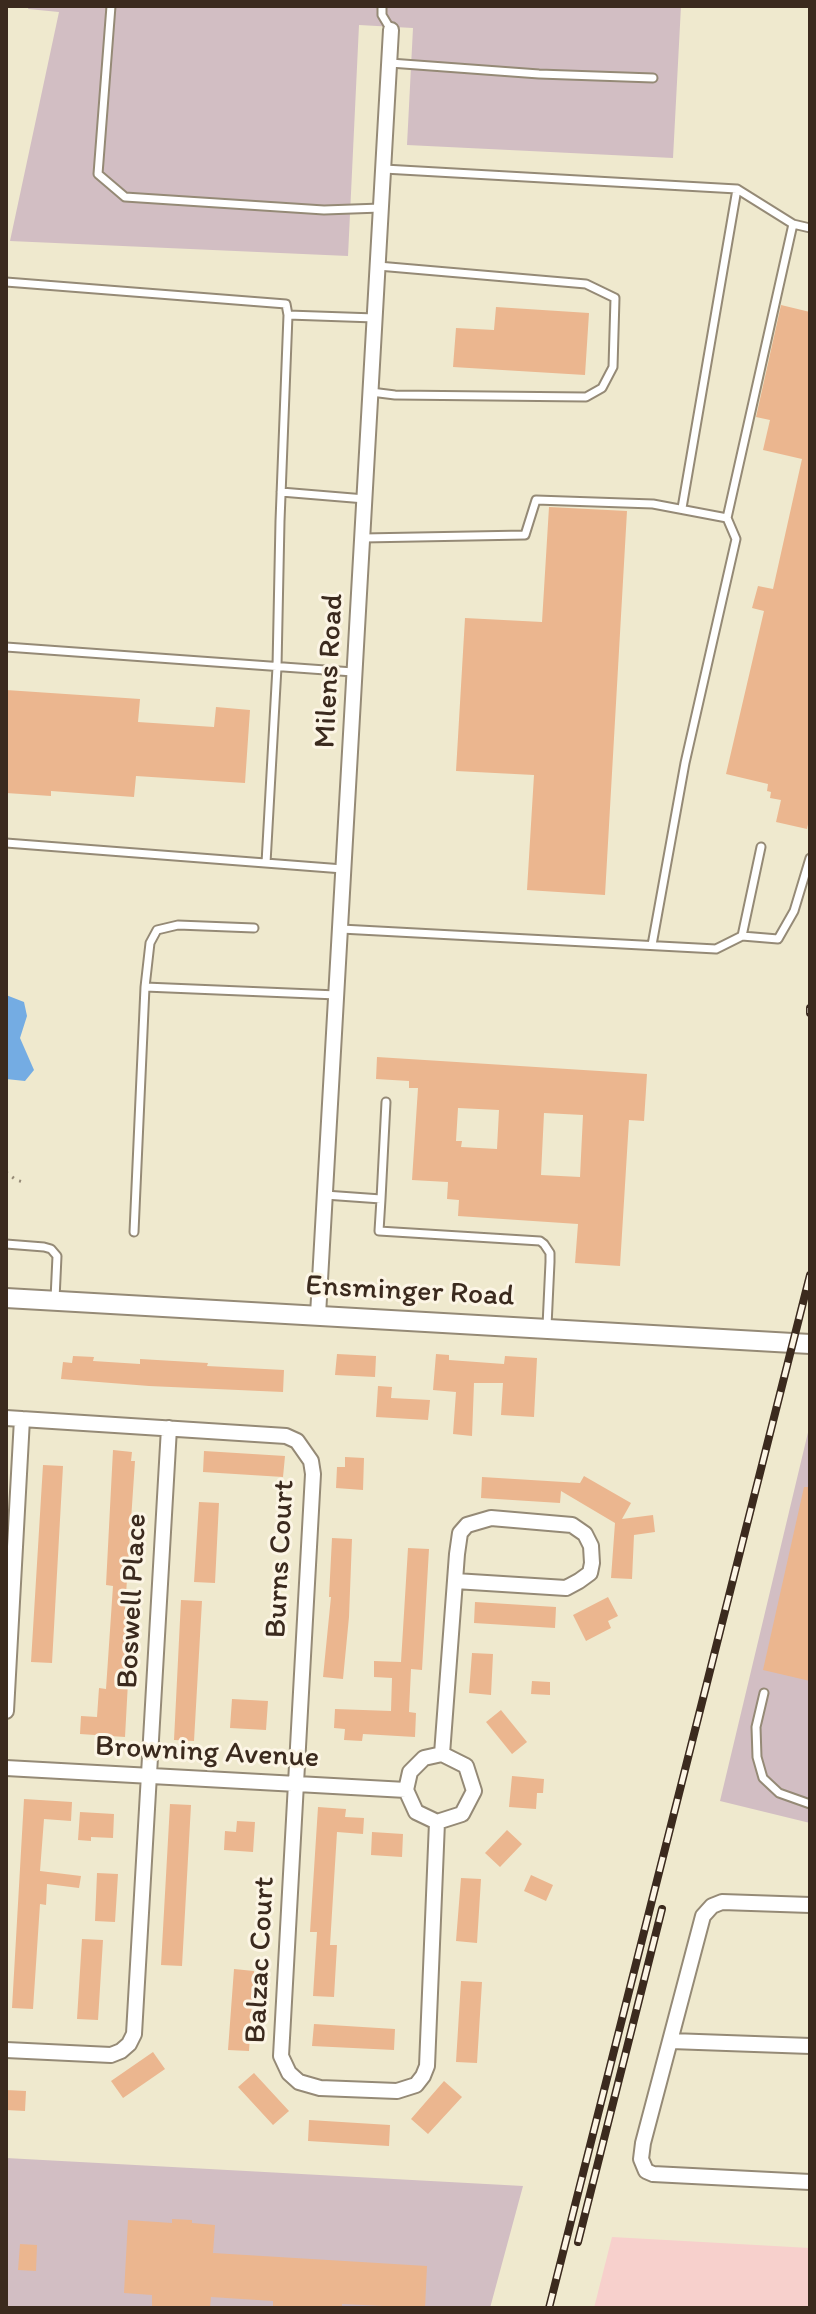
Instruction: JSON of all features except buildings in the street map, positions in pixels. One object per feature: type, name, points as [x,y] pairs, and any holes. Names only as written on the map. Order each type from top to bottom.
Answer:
[{"type":"street","name":"Milens Road","points":[[318,1315],[391,30]]},
{"type":"street","name":"Ensminger Road","points":[[6,1298],[810,1344]]},
{"type":"street","name":"Burns Court","points":[[6,1418],[286,1436],[297,1441],[311,1461],[313,1474],[296,1784]]},
{"type":"street","points":[[6,1711],[22,1419]]},
{"type":"street","name":"Boswell Place","points":[[6,2050],[111,2055],[129,2044],[134,2034],[169,1428]]},
{"type":"street","points":[[442,1754],[455,1581],[460,1533],[467,1525],[491,1518],[572,1525],[585,1534],[591,1546],[590,1573],[566,1588],[455,1581]]},
{"type":"street","points":[[442,1754],[466,1766],[474,1791],[462,1814],[437,1822],[416,1812],[406,1790],[410,1772],[424,1758],[442,1754]]},
{"type":"street","name":"Browning Avenue","points":[[6,1768],[406,1790]]},
{"type":"street","name":"Balzac Court","points":[[296,1784],[281,2056],[289,2073],[309,2086],[397,2091],[416,2085],[423,2076],[427,2066],[437,1822]]},
{"type":"street","points":[[810,1905],[722,1902],[707,1910],[700,1923],[641,2159],[646,2171],[653,2174],[810,2182]]},
{"type":"street","points":[[671,2041],[810,2046]]},
{"type":"lane","points":[[111,6],[98,174],[125,197],[324,210],[381,208]]},
{"type":"lane","points":[[382,6],[382,15],[391,30]]},
{"type":"lane","points":[[390,63],[539,74],[653,78]]},
{"type":"lane","points":[[384,169],[737,189],[793,224],[810,228]]},
{"type":"lane","points":[[682,508],[737,189]]},
{"type":"lane","points":[[652,945],[685,763],[736,539],[727,518],[793,224]]},
{"type":"lane","points":[[371,392],[395,395],[586,397],[602,388],[613,367],[615,298],[586,284],[378,266]]},
{"type":"lane","points":[[6,282],[286,304],[277,667],[266,863]]},
{"type":"lane","points":[[288,315],[375,318]]},
{"type":"lane","points":[[281,492],[365,499]]},
{"type":"lane","points":[[363,538],[525,535],[536,500],[653,504],[727,518]]},
{"type":"lane","points":[[6,647],[356,672]]},
{"type":"lane","points":[[6,843],[344,869]]},
{"type":"lane","points":[[742,936],[761,847]]},
{"type":"lane","points":[[341,929],[716,949],[742,936],[778,939],[794,911],[810,858]]},
{"type":"lane","points":[[134,1232],[145,987],[150,943],[157,930],[178,925],[254,928]]},
{"type":"lane","points":[[145,987],[337,995]]},
{"type":"lane","points":[[386,1102],[379,1231],[540,1241],[550,1253],[547,1328]]},
{"type":"lane","points":[[325,1195],[381,1199]]},
{"type":"lane","points":[[6,1244],[51,1249],[57,1256],[55,1300]]},
{"type":"lane","points":[[764,1693],[756,1727],[757,1757],[763,1778],[779,1793],[810,1804]]},
{"type":"path","points":[[6,1172],[23,1182]]},
{"type":"shaded area","points":[[29,6],[681,6],[673,158],[407,145],[413,28],[359,25],[348,256],[10,241],[59,12],[28,9]]},
{"type":"shaded area","points":[[810,1424],[810,1823],[720,1801]]},
{"type":"shaded area","points":[[6,2158],[523,2186],[490,2308],[6,2308]]},
{"type":"shaded area","points":[[612,2237],[810,2248],[810,2308],[594,2308]]},
{"type":"water","points":[[6,995],[24,1002],[27,1016],[20,1038],[34,1070],[25,1081],[6,1079]]},
{"type":"railway","points":[[810,1008],[810,1013]]},
{"type":"railway","points":[[549,2308],[810,1275]]},
{"type":"railway","points":[[578,2242],[662,1909]]}]
